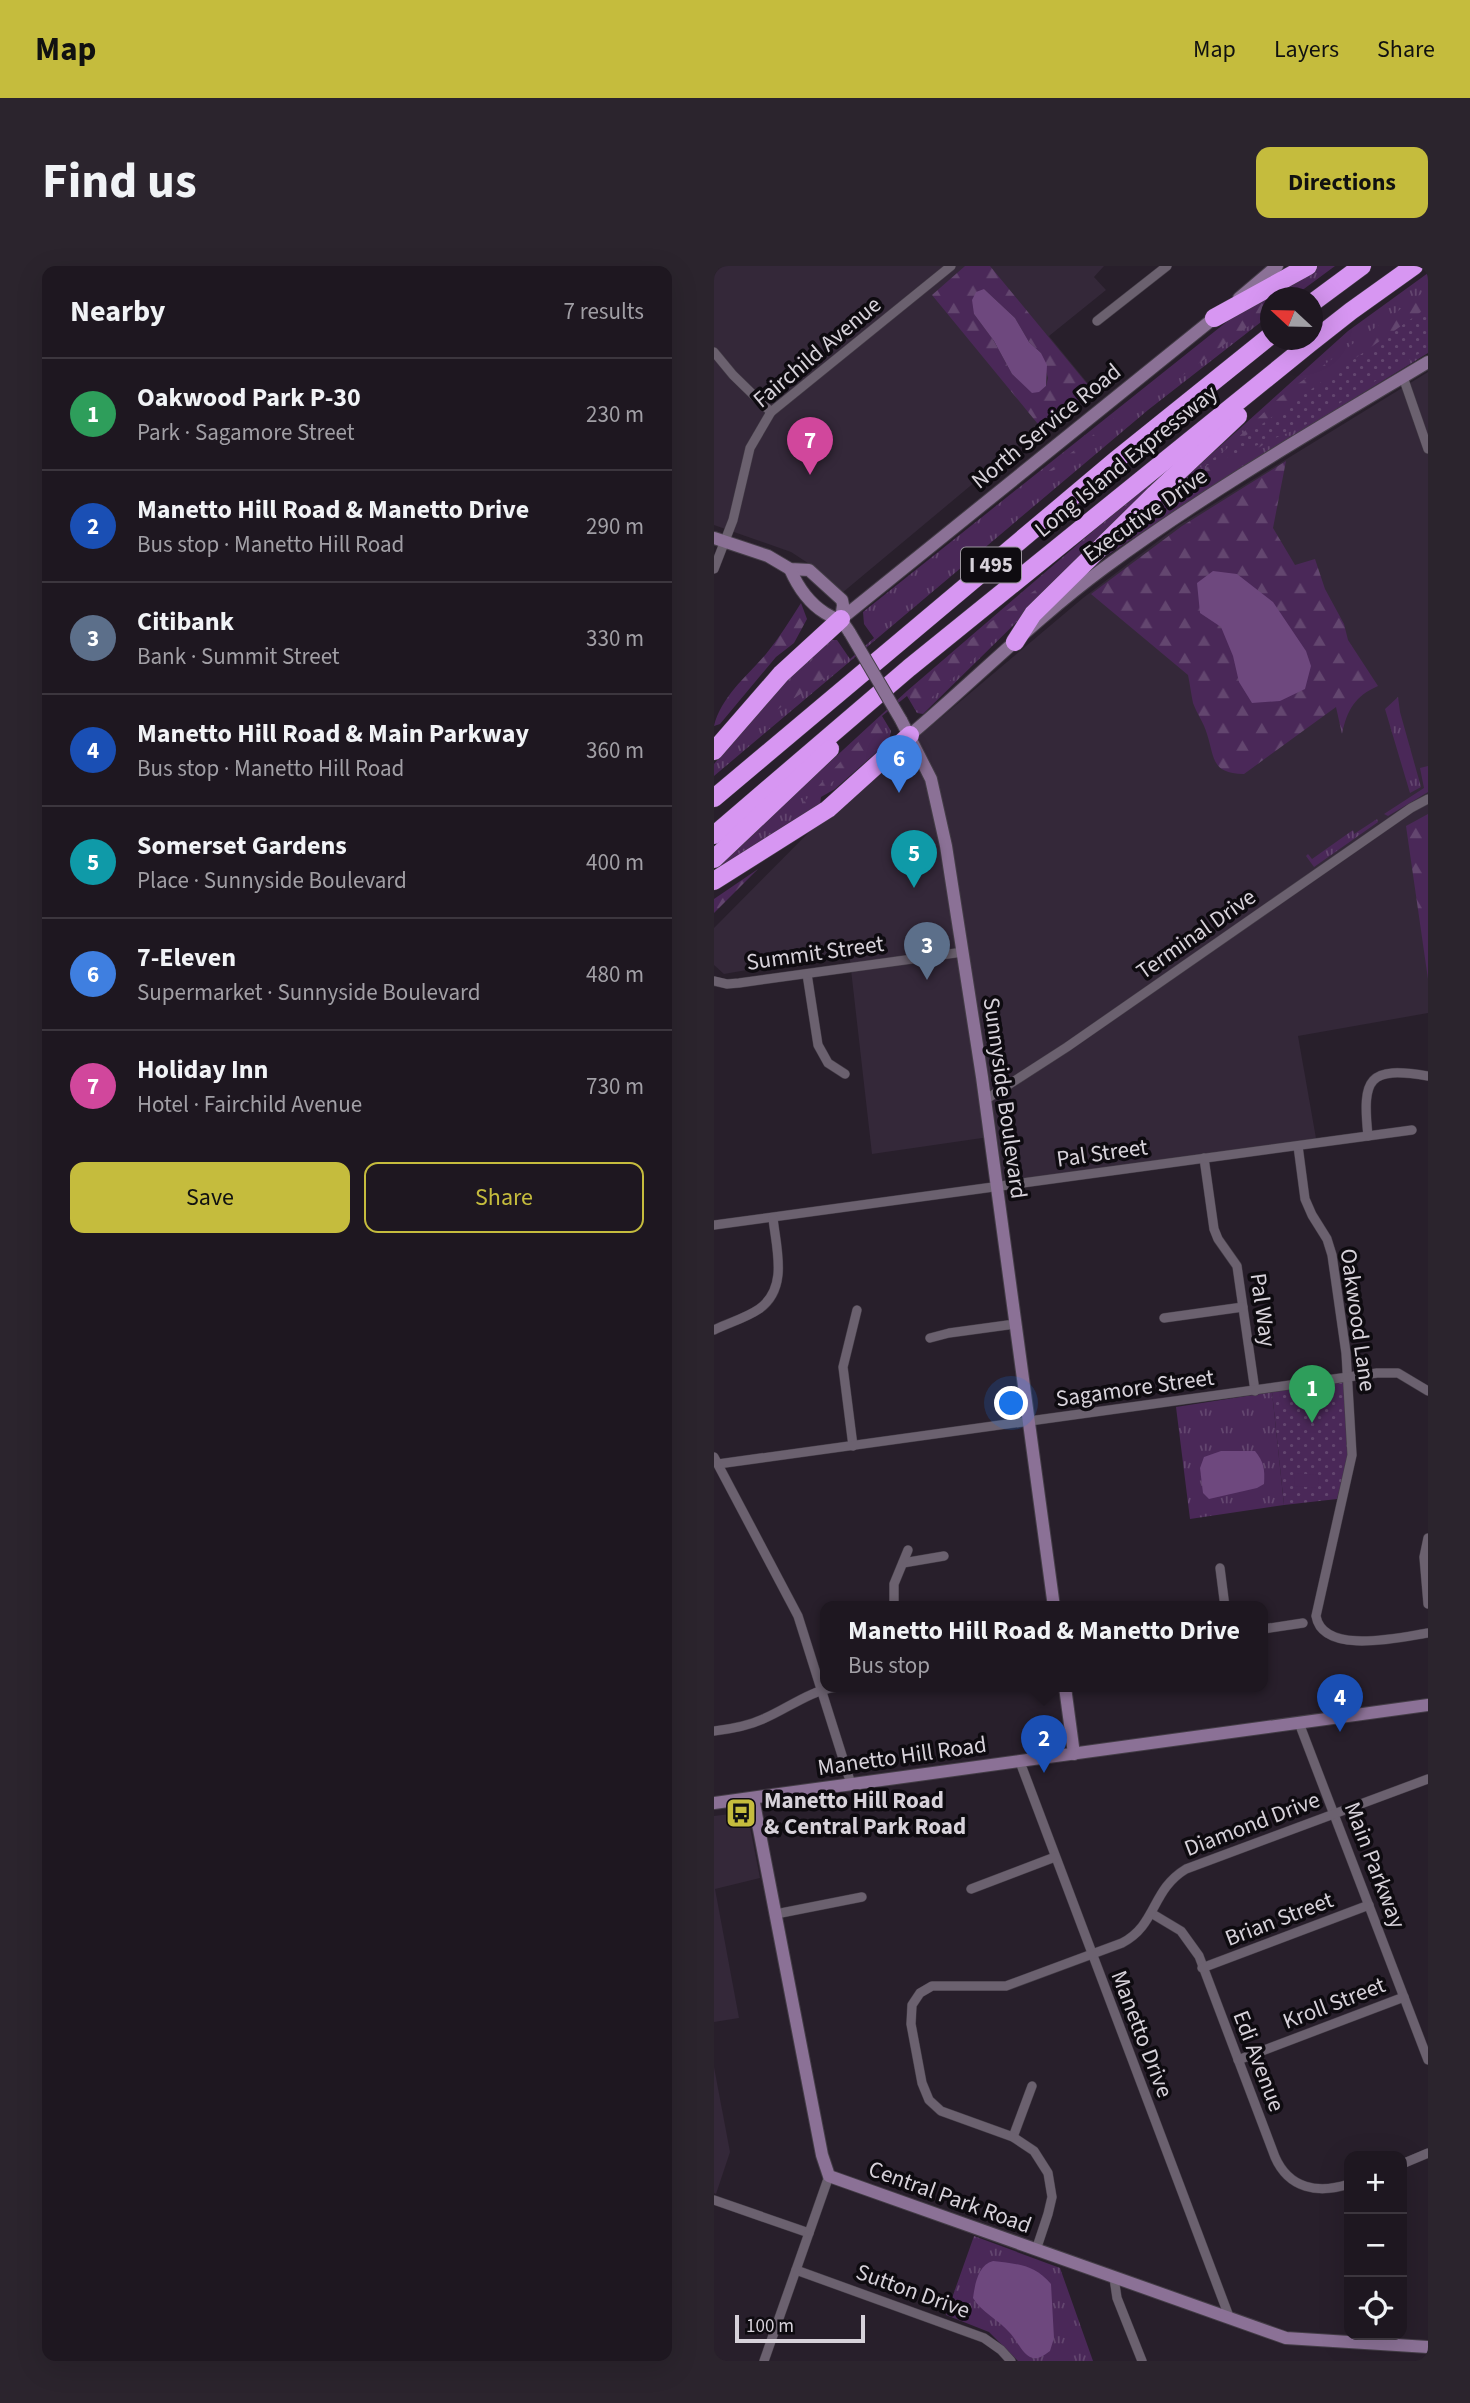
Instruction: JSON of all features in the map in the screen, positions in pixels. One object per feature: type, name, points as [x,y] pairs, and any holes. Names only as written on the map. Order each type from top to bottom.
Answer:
[{"type":"highway","points":[[1214,318],[1308,266]]},
{"type":"highway","points":[[1323,295],[1362,266]]},
{"type":"highway","name":"Long Island Expressway","points":[[714,835],[859,710],[1351,311],[1414,266]]},
{"type":"highway","points":[[1015,642],[1033,614],[1213,439],[1331,337],[1351,311]]},
{"type":"highway","name":"Long Island Expressway","points":[[714,798],[1116,460],[1260,344]]},
{"type":"highway","points":[[714,751],[780,674],[845,626]]},
{"type":"highway","points":[[714,859],[842,739],[859,710]]},
{"type":"highway","points":[[714,881],[828,809],[905,728]]},
{"type":"main road","name":"North Service Road","points":[[845,626],[1278,266]]},
{"type":"main road","name":"Executive Drive","points":[[905,728],[1102,570],[1182,512],[1428,362]]},
{"type":"main road","name":"Sunnyside Boulevard","points":[[720,540],[768,556],[790,569],[809,570],[842,600],[845,626],[905,728],[931,779],[963,952],[1053,1601]]},
{"type":"main road","name":"Sunnyside Boulevard","points":[[790,569],[798,586],[824,612],[845,626]]},
{"type":"main road","points":[[1066,1692],[1074,1754]]},
{"type":"main road","name":"Manetto Hill Road","points":[[714,1803],[1428,1705]]},
{"type":"main road","points":[[753,1798],[822,2155],[829,2176]]},
{"type":"main road","name":"Central Park Road","points":[[829,2176],[1286,2338],[1428,2347]]},
{"type":"street","name":"Fairchild Avenue","points":[[714,569],[720,540],[750,448],[771,412],[951,266]]},
{"type":"street","points":[[1097,321],[1167,266]]},
{"type":"street","points":[[714,352],[771,412]]},
{"type":"street","points":[[1403,377],[1428,449]]},
{"type":"street","name":"Terminal Drive","points":[[985,1100],[1067,1047],[1411,808],[1428,799]]},
{"type":"street","name":"Summit Street","points":[[714,981],[727,984],[963,952]]},
{"type":"street","points":[[807,974],[818,1045],[828,1063],[845,1074]]},
{"type":"street","points":[[1368,1136],[1366,1092],[1376,1078],[1383,1073],[1394,1071],[1428,1076]]},
{"type":"street","name":"Pal Street","points":[[714,1225],[1412,1130]]},
{"type":"street","name":"Oakwood Lane","points":[[1298,1146],[1305,1199],[1327,1239],[1332,1255],[1348,1378],[1352,1455],[1316,1616],[1320,1628],[1340,1639],[1353,1641],[1428,1633]]},
{"type":"street","name":"Pal Way","points":[[1204,1158],[1214,1229],[1237,1265],[1255,1391]]},
{"type":"street","points":[[714,1330],[753,1313],[769,1299],[777,1284],[779,1271],[773,1218]]},
{"type":"street","points":[[1164,1318],[1243,1307]]},
{"type":"street","points":[[853,1446],[843,1367],[857,1310]]},
{"type":"street","points":[[930,1338],[1015,1324]]},
{"type":"street","name":"Sagamore Street","points":[[716,1461],[853,1446],[1377,1373],[1398,1373],[1428,1391]]},
{"type":"street","points":[[714,1731],[731,1729],[762,1719],[820,1691],[798,1616],[716,1461]]},
{"type":"street","points":[[1428,1538],[1424,1557],[1428,1604]]},
{"type":"street","points":[[894,1601],[894,1584],[908,1550]]},
{"type":"street","points":[[903,1563],[944,1556]]},
{"type":"street","points":[[1220,1568],[1224,1601]]},
{"type":"street","points":[[1268,1628],[1303,1623]]},
{"type":"street","points":[[820,1692],[851,1784]]},
{"type":"street","name":"Main Parkway","points":[[1299,1724],[1428,2060]]},
{"type":"street","name":"Manetto Drive","points":[[1020,1762],[1230,2319]]},
{"type":"street","name":"Diamond Drive","points":[[1036,2250],[1048,2214],[1051,2186],[1041,2160],[1034,2151],[1013,2137],[942,2111],[929,2100],[922,2083],[911,2024],[912,2005],[920,1993],[932,1986],[1006,1986],[1136,1936],[1166,1884],[1186,1869],[1428,1779]]},
{"type":"street","points":[[971,1889],[1055,1857]]},
{"type":"street","points":[[776,1914],[862,1897]]},
{"type":"street","name":"Brian Street","points":[[1202,1968],[1369,1905]]},
{"type":"street","name":"Edi Avenue","points":[[1151,1913],[1181,1931],[1195,1949],[1275,2157],[1284,2174],[1297,2184],[1312,2190],[1344,2188]]},
{"type":"street","name":"Kroll Street","points":[[1238,2060],[1404,1997]]},
{"type":"street","points":[[1013,2137],[1032,2086]]},
{"type":"street","points":[[1407,2162],[1428,2153]]},
{"type":"street","points":[[764,2361],[829,2176]]},
{"type":"street","points":[[714,2200],[809,2233]]},
{"type":"street","name":"Sutton Drive","points":[[796,2270],[984,2337],[1011,2361]]},
{"type":"street","points":[[1114,2278],[1117,2298],[1142,2361]]},
{"type":"shaded area","points":[[714,266],[1104,266],[1094,277],[1106,290],[1049,336],[1090,386],[842,593],[814,567],[791,552],[714,525]]},
{"type":"shaded area","points":[[984,289],[1015,318],[1029,342],[1041,353],[1047,365],[1046,386],[1039,392],[1032,393],[1012,374],[994,341],[974,314],[972,300],[976,292]]},
{"type":"shaded area","points":[[1428,372],[1428,1013],[1298,1036],[1317,1144],[996,1188],[989,1137],[872,1154],[849,952],[724,974],[714,965],[714,928],[828,813],[1083,598],[1178,526]]},
{"type":"shaded area","points":[[1213,571],[1237,574],[1273,602],[1306,651],[1311,666],[1305,689],[1280,701],[1252,703],[1239,682],[1233,656],[1221,627],[1200,613],[1197,583]]},
{"type":"shaded area","points":[[1221,1451],[1255,1451],[1263,1466],[1264,1484],[1209,1499],[1203,1493],[1200,1468],[1204,1457]]},
{"type":"shaded area","points":[[747,1812],[760,1878],[715,1889],[739,2018],[714,2022],[714,1816]]},
{"type":"shaded area","points":[[714,2067],[730,2152],[716,2194],[714,2193]]},
{"type":"shaded area","points":[[993,2261],[1032,2269],[1051,2284],[1054,2338],[1050,2351],[1041,2357],[1033,2358],[1027,2355],[1012,2335],[973,2298],[981,2271]]},
{"type":"green space","points":[[965,266],[990,266],[1093,391],[1042,429],[932,295]],"holes":[[[984,289],[1015,318],[1029,342],[1041,353],[1048,378],[1046,386],[1039,391],[1032,392],[1012,374],[994,341],[974,314]]]},
{"type":"green space","points":[[1313,266],[1335,266],[1307,287],[1279,287]]},
{"type":"green space","points":[[1314,270],[1299,287],[1286,287]]},
{"type":"green space","points":[[1428,273],[1428,353],[1241,468],[1106,556],[1127,530],[1348,331]]},
{"type":"green space","points":[[1428,289],[1428,341],[1220,472],[1194,480],[1280,397]]},
{"type":"green space","points":[[1260,299],[1260,323],[1148,410],[714,776],[714,764],[756,713],[826,640],[837,640],[850,659],[874,638],[864,624],[863,612],[1239,312]]},
{"type":"green space","points":[[1260,303],[1260,318],[1174,382],[1124,413],[1078,459],[1045,474],[1246,311]]},
{"type":"green space","points":[[1428,307],[1428,348],[1300,428],[1198,469]]},
{"type":"green space","points":[[1177,459],[1096,544],[923,714],[917,713],[907,696],[882,716],[891,731],[889,741],[835,789],[821,797],[820,804],[719,869],[716,867],[907,691]]},
{"type":"green space","points":[[1286,461],[1273,528],[1295,565],[1315,559],[1325,589],[1344,624],[1348,640],[1378,686],[1363,694],[1353,705],[1342,734],[1336,707],[1244,774],[1233,773],[1225,771],[1216,763],[1206,730],[1193,703],[1188,675],[1091,594],[1182,526]]},
{"type":"green space","points":[[1041,586],[1041,590],[1017,619],[931,698],[915,709],[908,693],[992,621]]},
{"type":"green space","points":[[801,603],[807,619],[794,643],[776,657],[720,724],[714,726],[717,715],[729,696],[771,648]]},
{"type":"green space","points":[[833,640],[845,658],[842,666],[756,724],[783,688]]},
{"type":"green space","points":[[1398,697],[1421,787],[1410,793],[1385,709]]},
{"type":"green space","points":[[881,717],[887,737],[859,767],[832,782],[804,816],[793,814]]},
{"type":"green space","points":[[1428,766],[1428,792],[1388,816],[1384,814],[1424,788],[1420,768]]},
{"type":"green space","points":[[1428,814],[1428,979],[1406,826]]},
{"type":"green space","points":[[1377,819],[1378,822],[1314,867],[1306,856],[1308,854],[1312,859],[1353,830],[1354,834]]},
{"type":"green space","points":[[758,869],[714,913],[714,899]]},
{"type":"green space","points":[[1345,1382],[1350,1454],[1337,1499],[1284,1505],[1272,1392]]},
{"type":"green space","points":[[1272,1392],[1284,1505],[1190,1519],[1176,1407]]},
{"type":"green space","points":[[1295,1473],[1319,1475],[1318,1488],[1294,1486]]},
{"type":"green space","points":[[974,2236],[1060,2268],[1093,2361],[1018,2361],[989,2332],[946,2315]]},
{"type":"place","name":"Holiday Inn","points":[[810,475]]},
{"type":"place","name":"7-Eleven","points":[[899,793]]},
{"type":"place","name":"Somerset Gardens","points":[[914,888]]},
{"type":"place","name":"Citibank","points":[[927,980]]},
{"type":"place","name":"Oakwood Park P-30","points":[[1312,1423]]},
{"type":"place","name":"Manetto Hill Road & Main Parkway","points":[[1340,1732]]},
{"type":"place","name":"Manetto Hill Road & Manetto Drive","points":[[1044,1773]]},
{"type":"place","name":"Manetto Hill Road & Central Park Road","points":[[741,1813]]}]
